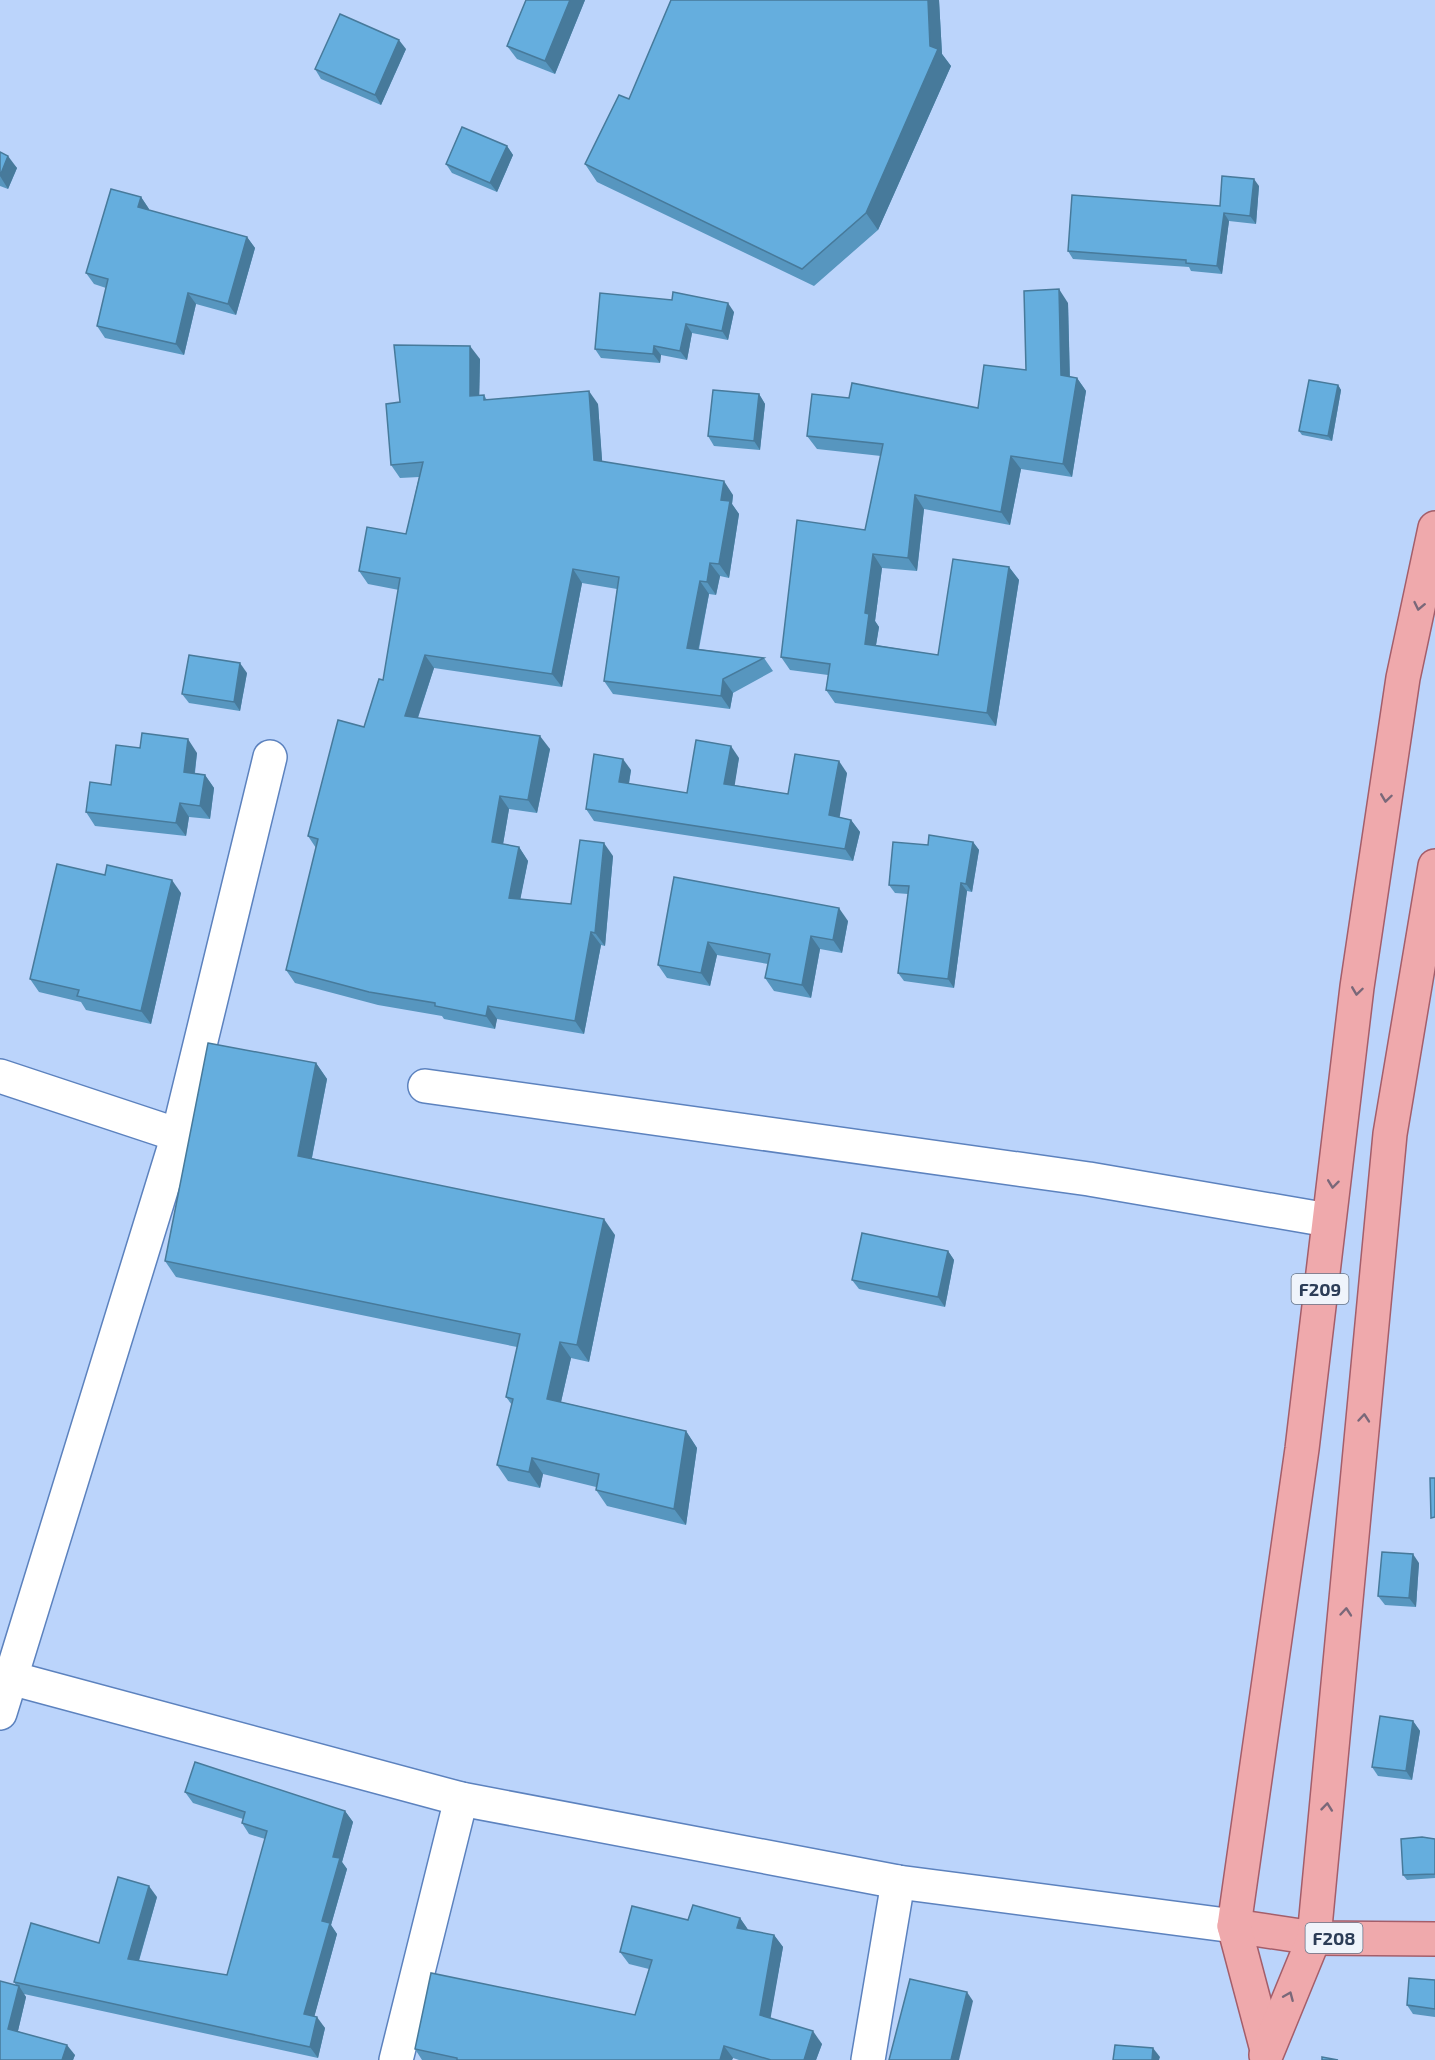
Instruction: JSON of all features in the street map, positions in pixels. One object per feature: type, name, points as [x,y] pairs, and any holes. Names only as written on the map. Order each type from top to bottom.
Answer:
[{"type":"main road","name":"F209","points":[[1266,2055],[1234,1926],[1302,1449],[1358,987],[1403,678],[1435,528]]},
{"type":"main road","name":"F209","points":[[1266,2055],[1314,1938],[1389,1134],[1435,866]]},
{"type":"main road","name":"F208","points":[[1234,1926],[1314,1938],[1435,1939]]},
{"type":"street","points":[[0,1713],[178,1135],[270,757]]},
{"type":"street","points":[[0,1076],[178,1135]]},
{"type":"street","points":[[425,1086],[1089,1179],[1328,1220]]},
{"type":"street","points":[[11,1678],[461,1799],[898,1882],[1234,1926]]},
{"type":"street","points":[[396,2060],[461,1799]]},
{"type":"street","points":[[868,2060],[898,1882]]},
{"type":"building","points":[[526,0],[570,0],[545,61],[507,46]]},
{"type":"building","points":[[671,0],[928,0],[930,46],[938,49],[866,213],[802,269],[585,164],[619,95],[629,99]]},
{"type":"building","points":[[340,14],[399,40],[375,95],[315,69]]},
{"type":"building","points":[[462,127],[507,146],[490,183],[446,164]]},
{"type":"building","points":[[0,152],[8,156],[0,176]]},
{"type":"building","points":[[1222,176],[1254,179],[1250,216],[1224,213],[1217,266],[1186,263],[1186,260],[1068,251],[1072,195],[1220,206]]},
{"type":"building","points":[[111,189],[141,197],[138,207],[247,237],[228,304],[188,293],[176,344],[97,326],[108,279],[86,273]]},
{"type":"building","points":[[1059,289],[1061,375],[1077,378],[1063,464],[1011,456],[1001,512],[915,495],[908,558],[873,554],[865,613],[869,614],[865,644],[938,655],[953,559],[1009,567],[987,713],[826,690],[830,664],[781,657],[797,520],[865,530],[883,444],[807,436],[812,394],[849,398],[852,383],[978,408],[984,365],[1026,370],[1024,291]]},
{"type":"building","points":[[673,292],[728,303],[722,331],[686,324],[680,351],[654,346],[653,354],[595,349],[600,293],[672,300]]},
{"type":"building","points":[[394,345],[470,346],[470,396],[484,395],[484,400],[589,391],[594,460],[724,481],[721,500],[730,501],[719,564],[710,563],[707,582],[700,581],[687,648],[764,658],[723,679],[721,696],[604,681],[619,577],[573,569],[552,674],[425,655],[405,716],[540,736],[528,800],[500,796],[492,842],[519,847],[509,898],[571,904],[580,840],[604,843],[595,933],[591,932],[575,1021],[488,1006],[486,1016],[435,1006],[435,1003],[369,992],[286,970],[318,839],[308,836],[338,720],[364,727],[379,679],[383,680],[400,578],[359,571],[367,527],[406,534],[423,462],[391,465],[386,404],[400,402]]},
{"type":"building","points":[[1309,380],[1338,385],[1328,436],[1299,431]]},
{"type":"building","points":[[713,390],[759,394],[754,441],[708,436]]},
{"type":"building","points":[[189,655],[240,663],[234,702],[182,694]]},
{"type":"building","points":[[142,733],[188,739],[184,772],[205,775],[200,806],[180,803],[176,823],[86,812],[90,782],[111,785],[116,745],[140,748]]},
{"type":"building","points":[[696,740],[731,746],[724,784],[788,794],[795,754],[839,761],[829,815],[851,820],[845,849],[586,809],[594,754],[623,759],[619,782],[687,793]]},
{"type":"building","points":[[929,835],[973,842],[966,884],[961,883],[948,979],[898,973],[909,886],[889,885],[893,842],[928,845]]},
{"type":"building","points":[[57,864],[105,875],[107,865],[172,880],[141,1011],[77,996],[79,990],[30,979]]},
{"type":"building","points":[[674,877],[839,908],[833,940],[811,936],[802,985],[765,978],[770,954],[708,942],[701,973],[658,965]]},
{"type":"building","points":[[208,1043],[316,1063],[298,1156],[604,1219],[577,1345],[560,1342],[547,1399],[686,1431],[674,1509],[596,1490],[599,1474],[532,1458],[529,1472],[497,1465],[513,1399],[506,1397],[520,1334],[165,1261]]},
{"type":"building","points":[[862,1233],[948,1251],[938,1297],[852,1280]]},
{"type":"building","points":[[1430,1478],[1435,1478],[1435,1517],[1431,1518]]},
{"type":"building","points":[[1382,1552],[1413,1554],[1409,1598],[1378,1596]]},
{"type":"building","points":[[1380,1716],[1413,1721],[1406,1771],[1372,1767]]},
{"type":"building","points":[[195,1762],[345,1811],[333,1857],[340,1858],[322,1921],[330,1923],[304,2014],[317,2017],[310,2047],[14,1982],[31,1923],[99,1943],[118,1877],[149,1886],[128,1959],[227,1975],[267,1831],[242,1823],[245,1812],[185,1792]]},
{"type":"building","points":[[1422,1837],[1435,1839],[1435,1874],[1403,1875],[1401,1839]]},
{"type":"building","points":[[693,1905],[740,1918],[737,1928],[774,1935],[760,2015],[813,2031],[804,2060],[771,2060],[724,2046],[720,2060],[457,2060],[457,2058],[415,2049],[431,1973],[635,2015],[652,1960],[620,1952],[632,1906],[688,1920]]},
{"type":"building","points":[[1409,1978],[1435,1980],[1435,2009],[1407,2005]]},
{"type":"building","points":[[910,1979],[967,1992],[951,2060],[889,2060]]},
{"type":"building","points":[[0,1981],[19,1986],[8,2029],[67,2045],[62,2060],[0,2060]]},
{"type":"building","points":[[1115,2045],[1153,2048],[1152,2060],[1113,2060]]},
{"type":"building","points":[[1322,2057],[1338,2060],[1322,2060]]}]
